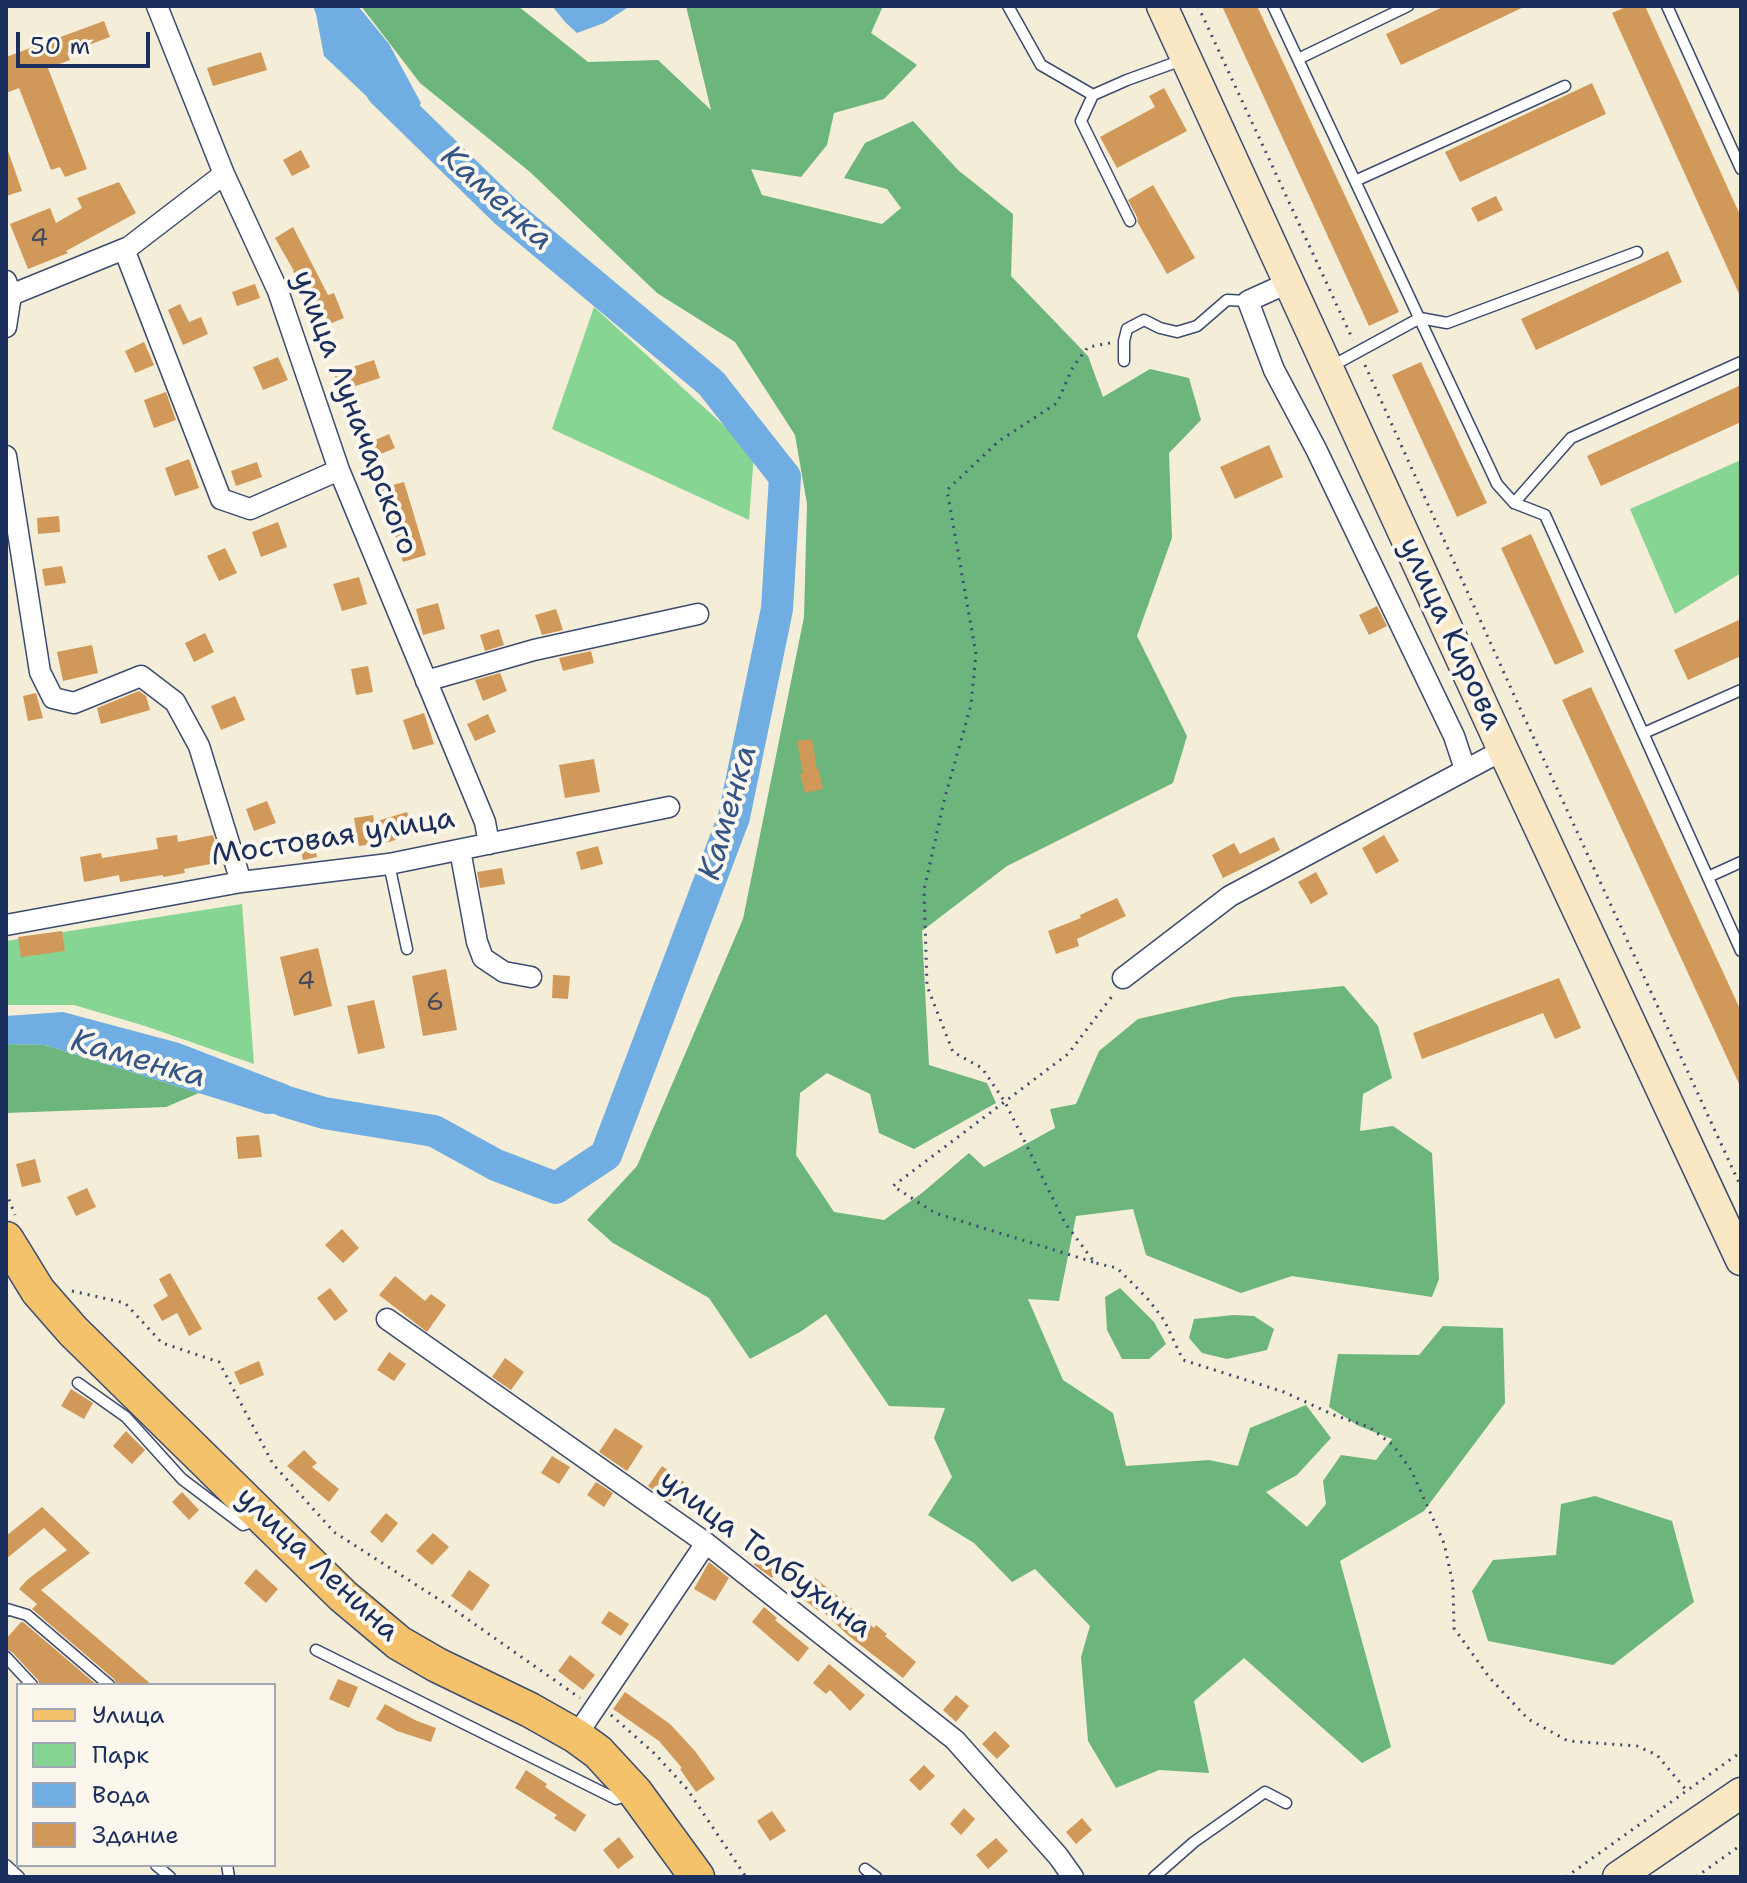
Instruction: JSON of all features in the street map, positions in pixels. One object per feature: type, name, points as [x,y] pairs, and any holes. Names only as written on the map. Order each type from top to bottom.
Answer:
[{"type":"main road","name":"улица Ленина","points":[[6,1239],[38,1291],[73,1331],[343,1596],[399,1643],[530,1710],[598,1752],[635,1792],[697,1877]]},
{"type":"street","name":"улица Луначарского","points":[[157,6],[224,174],[278,291],[339,470],[485,822],[489,844]]},
{"type":"street","name":"улица Кирова","points":[[1162,6],[1503,750],[1738,1247]]},
{"type":"street","points":[[6,327],[8,291],[124,249],[224,174]]},
{"type":"street","points":[[124,249],[221,499],[250,509],[339,470]]},
{"type":"street","points":[[1290,282],[1248,301],[1274,370],[1316,449],[1448,722],[1465,769]]},
{"type":"street","points":[[6,456],[40,672],[53,698],[74,703],[141,676],[175,702],[199,746],[241,882]]},
{"type":"street","points":[[426,681],[534,650],[698,614]]},
{"type":"street","points":[[1123,978],[1230,896],[1503,750]]},
{"type":"street","name":"Мостовая улица","points":[[6,925],[241,882],[389,864],[669,807]]},
{"type":"street","points":[[460,850],[477,942],[483,958],[504,972],[531,977]]},
{"type":"street","name":"улица Толбухина","points":[[387,1319],[706,1543],[955,1740],[1073,1877]]},
{"type":"street","points":[[576,1736],[706,1543]]},
{"type":"street","points":[[1618,1877],[1741,1793]]},
{"type":"lane","points":[[1008,6],[1041,65],[1093,95]]},
{"type":"lane","points":[[1273,6],[1497,484],[1514,503],[1545,515],[1741,951]]},
{"type":"lane","points":[[1298,59],[1408,6]]},
{"type":"lane","points":[[1667,6],[1741,169]]},
{"type":"lane","points":[[1130,221],[1081,121],[1093,95],[1187,58]]},
{"type":"lane","points":[[1355,181],[1565,86]]},
{"type":"lane","points":[[1329,368],[1420,318],[1447,323],[1637,252]]},
{"type":"lane","points":[[1124,361],[1127,329],[1144,320],[1177,332],[1197,326],[1227,300],[1248,301]]},
{"type":"lane","points":[[1514,503],[1571,438],[1741,362]]},
{"type":"lane","points":[[1644,733],[1741,690]]},
{"type":"lane","points":[[1708,877],[1741,862]]},
{"type":"lane","points":[[389,864],[407,949]]},
{"type":"lane","points":[[78,1383],[126,1417],[182,1479],[243,1525],[263,1518]]},
{"type":"lane","points":[[6,1611],[27,1615],[107,1683]]},
{"type":"lane","points":[[316,1650],[616,1799],[635,1792]]},
{"type":"lane","points":[[6,1657],[30,1683]]},
{"type":"lane","points":[[1154,1877],[1194,1842],[1265,1792],[1286,1803]]},
{"type":"lane","points":[[6,1865],[19,1877]]},
{"type":"lane","points":[[865,1869],[876,1877]]},
{"type":"path","points":[[1198,6],[1741,1187]]},
{"type":"path","points":[[1095,1263],[1065,1223],[1005,1102],[982,1068],[953,1052],[927,986],[924,890],[944,801],[971,705],[976,654],[947,490],[999,441],[1057,403],[1073,367],[1088,347],[1124,341]]},
{"type":"path","points":[[1123,978],[1105,1007],[1068,1054],[893,1186],[935,1213],[1117,1268],[1164,1320],[1183,1360],[1284,1392],[1369,1427],[1393,1445],[1411,1470],[1444,1543],[1453,1584],[1454,1628],[1489,1677],[1528,1719],[1568,1741],[1637,1746],[1657,1755],[1687,1791]]},
{"type":"path","points":[[60,1289],[125,1303],[162,1343],[219,1362],[273,1464],[334,1532],[446,1604],[591,1706],[615,1718],[655,1754],[687,1789],[746,1877]]},
{"type":"path","points":[[1566,1877],[1741,1752]]},
{"type":"path","points":[[1696,1877],[1741,1845]]},
{"type":"green space","points":[[361,6],[518,6],[588,62],[658,60],[711,110],[686,6],[883,6],[871,33],[917,65],[884,99],[834,113],[827,145],[801,177],[751,169],[762,195],[882,224],[901,208],[887,189],[844,178],[865,143],[913,121],[958,170],[1013,214],[1011,276],[1088,356],[1103,397],[1150,369],[1189,378],[1201,420],[1169,453],[1172,538],[1137,636],[1187,736],[1173,783],[1007,866],[922,931],[929,1065],[987,1083],[996,1103],[914,1149],[879,1133],[870,1094],[827,1073],[800,1093],[796,1155],[834,1212],[884,1220],[969,1153],[984,1167],[1055,1128],[1050,1109],[1076,1104],[1099,1051],[1138,1019],[1234,997],[1344,986],[1378,1026],[1392,1078],[1363,1094],[1360,1131],[1393,1126],[1432,1153],[1439,1279],[1432,1297],[1292,1276],[1241,1293],[1146,1255],[1133,1209],[1076,1216],[1059,1301],[1028,1299],[1063,1380],[1113,1413],[1126,1466],[1209,1460],[1238,1466],[1250,1428],[1306,1405],[1331,1438],[1297,1475],[1266,1492],[1307,1527],[1326,1504],[1323,1481],[1341,1455],[1376,1460],[1392,1439],[1359,1426],[1329,1407],[1338,1354],[1419,1355],[1443,1326],[1503,1328],[1505,1403],[1424,1511],[1340,1561],[1391,1747],[1362,1763],[1244,1658],[1194,1701],[1209,1773],[1159,1770],[1116,1788],[1088,1741],[1081,1657],[1090,1626],[1035,1569],[1012,1582],[974,1543],[928,1515],[952,1477],[934,1438],[945,1408],[889,1406],[826,1314],[750,1359],[709,1298],[613,1243],[587,1220],[637,1166],[743,919],[804,617],[807,504],[795,435],[735,342],[657,293],[530,172],[420,83]]},
{"type":"green space","points":[[594,307],[754,453],[749,520],[552,429]]},
{"type":"green space","points":[[1741,460],[1741,573],[1675,614],[1630,509]]},
{"type":"green space","points":[[242,904],[254,1064],[74,1005],[6,1005],[6,941]]},
{"type":"green space","points":[[6,1044],[45,1045],[199,1093],[166,1107],[6,1113]]},
{"type":"green space","points":[[1120,1288],[1154,1322],[1166,1344],[1149,1359],[1122,1359],[1107,1330],[1105,1297]]},
{"type":"green space","points":[[1254,1316],[1274,1329],[1267,1350],[1227,1359],[1202,1353],[1189,1338],[1194,1319]]},
{"type":"green space","points":[[1595,1496],[1672,1521],[1694,1602],[1613,1665],[1488,1641],[1472,1591],[1493,1560],[1556,1555],[1561,1504]]},
{"type":"water","name":"Каменка","points":[[313,6],[358,6],[389,44],[421,103],[411,121],[398,126],[324,56]]},
{"type":"water","points":[[552,6],[630,6],[604,23],[577,33]]},
{"type":"water","points":[[63,1012],[179,1043],[288,1085],[324,1113],[266,1114],[45,1045],[6,1044],[6,1016]]},
{"type":"building","points":[[1222,6],[1257,6],[1399,312],[1369,326]]},
{"type":"building","points":[[1445,6],[1526,6],[1401,65],[1386,34]]},
{"type":"building","points":[[1628,6],[1645,6],[1741,217],[1741,298],[1612,13]]},
{"type":"building","points":[[104,21],[110,37],[67,53],[70,60],[48,68],[87,169],[65,177],[60,167],[51,170],[19,88],[6,93],[6,57]]},
{"type":"building","points":[[261,52],[267,70],[213,86],[207,68]]},
{"type":"building","points":[[1592,83],[1606,114],[1460,182],[1445,152]]},
{"type":"building","points":[[1164,88],[1187,131],[1117,168],[1100,137],[1155,107],[1149,96]]},
{"type":"building","points":[[301,150],[310,167],[292,176],[283,160]]},
{"type":"building","points":[[6,151],[22,191],[6,196]]},
{"type":"building","points":[[119,182],[136,213],[66,251],[68,253],[28,269],[10,224],[50,208],[56,223],[82,208],[77,198]]},
{"type":"building","points":[[1153,185],[1195,258],[1167,274],[1128,200]]},
{"type":"building","points":[[1496,196],[1503,210],[1478,222],[1471,208]]},
{"type":"building","points":[[293,227],[328,295],[334,293],[344,318],[317,329],[309,303],[275,238]]},
{"type":"building","points":[[1668,251],[1682,282],[1536,350],[1521,319]]},
{"type":"building","points":[[255,284],[260,298],[237,306],[232,292]]},
{"type":"building","points":[[180,304],[189,322],[201,317],[208,334],[183,345],[168,310]]},
{"type":"building","points":[[144,342],[154,365],[135,373],[125,351]]},
{"type":"building","points":[[278,357],[288,380],[263,390],[253,367]]},
{"type":"building","points":[[374,360],[380,378],[340,391],[334,373]]},
{"type":"building","points":[[1421,362],[1487,503],[1457,517],[1392,375]]},
{"type":"building","points":[[1741,385],[1741,422],[1601,486],[1587,456]]},
{"type":"building","points":[[166,392],[176,420],[154,428],[144,400]]},
{"type":"building","points":[[389,434],[395,448],[367,460],[362,446]]},
{"type":"building","points":[[1269,445],[1283,477],[1235,499],[1220,467]]},
{"type":"building","points":[[189,459],[199,488],[175,496],[165,468]]},
{"type":"building","points":[[257,462],[262,477],[236,486],[231,471]]},
{"type":"building","points":[[404,482],[426,555],[403,562],[381,488]]},
{"type":"building","points":[[59,516],[60,532],[38,534],[37,518]]},
{"type":"building","points":[[278,522],[287,547],[261,557],[252,532]]},
{"type":"building","points":[[1531,534],[1584,652],[1555,665],[1501,548]]},
{"type":"building","points":[[225,548],[237,573],[219,581],[207,556]]},
{"type":"building","points":[[62,566],[66,583],[45,586],[42,569]]},
{"type":"building","points":[[359,577],[367,604],[342,611],[333,584]]},
{"type":"building","points":[[438,603],[445,629],[423,635],[416,609]]},
{"type":"building","points":[[1377,606],[1387,626],[1369,635],[1359,615]]},
{"type":"building","points":[[556,609],[563,630],[542,635],[535,615]]},
{"type":"building","points":[[1741,619],[1741,656],[1688,680],[1674,650]]},
{"type":"building","points":[[499,629],[504,645],[485,651],[480,635]]},
{"type":"building","points":[[205,633],[214,652],[194,662],[185,643]]},
{"type":"building","points":[[92,645],[98,673],[63,681],[57,652]]},
{"type":"building","points":[[591,651],[594,663],[563,671],[559,658]]},
{"type":"building","points":[[368,666],[373,692],[356,695],[351,669]]},
{"type":"building","points":[[500,673],[507,691],[483,701],[475,680]]},
{"type":"building","points":[[1591,687],[1741,1011],[1741,1088],[1562,700]]},
{"type":"building","points":[[139,691],[146,696],[150,710],[101,724],[97,708]]},
{"type":"building","points":[[36,693],[43,718],[28,721],[23,696]]},
{"type":"building","points":[[235,696],[245,720],[221,730],[211,706]]},
{"type":"building","points":[[424,713],[434,744],[413,750],[403,720]]},
{"type":"building","points":[[488,714],[496,732],[475,741],[467,724]]},
{"type":"building","points":[[812,739],[823,789],[805,793],[797,741]]},
{"type":"building","points":[[594,759],[600,792],[565,798],[559,765]]},
{"type":"building","points":[[267,801],[276,823],[254,831],[246,809]]},
{"type":"building","points":[[407,812],[414,834],[389,842],[359,846],[354,818],[373,815],[374,822]]},
{"type":"building","points":[[311,832],[317,857],[303,860],[297,835]]},
{"type":"building","points":[[177,835],[178,842],[213,835],[221,862],[184,869],[185,873],[163,877],[120,882],[119,875],[84,882],[80,857],[101,853],[102,858],[158,849],[156,838]]},
{"type":"building","points":[[1384,835],[1399,861],[1376,874],[1362,848]]},
{"type":"building","points":[[1274,837],[1280,850],[1223,878],[1212,855],[1234,843],[1240,854]]},
{"type":"building","points":[[598,846],[603,864],[581,870],[576,852]]},
{"type":"building","points":[[502,868],[505,884],[480,888],[477,872]]},
{"type":"building","points":[[1316,872],[1328,894],[1311,904],[1298,882]]},
{"type":"building","points":[[1117,898],[1126,916],[1077,939],[1079,946],[1056,954],[1048,931],[1081,918],[1080,915]]},
{"type":"building","points":[[62,931],[65,951],[21,957],[18,937]]},
{"type":"building","points":[[318,948],[332,1006],[294,1016],[280,957]]},
{"type":"building","points":[[446,969],[457,1030],[423,1036],[412,976]]},
{"type":"building","points":[[553,975],[570,976],[568,999],[552,998]]},
{"type":"building","points":[[1559,978],[1581,1028],[1555,1039],[1543,1013],[1422,1059],[1413,1033]]},
{"type":"building","points":[[374,1000],[385,1048],[358,1054],[347,1006]]},
{"type":"building","points":[[259,1135],[262,1157],[238,1159],[236,1137]]},
{"type":"building","points":[[35,1159],[41,1182],[22,1187],[16,1164]]},
{"type":"building","points":[[87,1188],[96,1207],[76,1216],[67,1197]]},
{"type":"building","points":[[342,1229],[359,1248],[343,1263],[325,1245]]},
{"type":"building","points":[[170,1273],[202,1329],[189,1336],[177,1313],[162,1321],[153,1305],[168,1296],[159,1279]]},
{"type":"building","points":[[395,1276],[425,1301],[431,1294],[446,1305],[427,1332],[379,1295]]},
{"type":"building","points":[[330,1288],[348,1311],[335,1321],[317,1298]]},
{"type":"building","points":[[389,1352],[406,1364],[394,1381],[377,1370]]},
{"type":"building","points":[[505,1358],[524,1372],[511,1390],[492,1377]]},
{"type":"building","points":[[259,1361],[264,1375],[240,1385],[234,1372]]},
{"type":"building","points":[[71,1389],[93,1403],[84,1419],[61,1406]]},
{"type":"building","points":[[615,1428],[643,1446],[627,1471],[599,1452]]},
{"type":"building","points":[[126,1431],[145,1450],[132,1464],[113,1446]]},
{"type":"building","points":[[304,1450],[317,1463],[312,1467],[339,1489],[329,1502],[287,1466]]},
{"type":"building","points":[[552,1456],[570,1467],[559,1484],[541,1473]]},
{"type":"building","points":[[662,1466],[684,1482],[670,1502],[648,1486]]},
{"type":"building","points":[[596,1482],[613,1493],[604,1507],[587,1495]]},
{"type":"building","points":[[182,1492],[199,1510],[189,1520],[172,1502]]},
{"type":"building","points":[[42,1507],[90,1553],[41,1590],[150,1683],[116,1683],[32,1609],[37,1604],[19,1589],[67,1550],[44,1528],[6,1559],[6,1536]]},
{"type":"building","points":[[386,1513],[398,1523],[382,1543],[370,1532]]},
{"type":"building","points":[[433,1533],[449,1547],[432,1565],[416,1551]]},
{"type":"building","points":[[764,1550],[782,1562],[772,1578],[754,1565]]},
{"type":"building","points":[[709,1562],[729,1578],[715,1601],[694,1589]]},
{"type":"building","points":[[256,1569],[278,1589],[266,1603],[244,1583]]},
{"type":"building","points":[[469,1570],[490,1585],[472,1611],[451,1596]]},
{"type":"building","points":[[814,1577],[874,1628],[876,1625],[887,1634],[885,1636],[916,1662],[903,1678],[821,1610],[799,1596]]},
{"type":"building","points":[[764,1607],[809,1648],[798,1662],[752,1622]]},
{"type":"building","points":[[609,1611],[629,1624],[621,1636],[601,1623]]},
{"type":"building","points":[[23,1622],[95,1683],[39,1683],[6,1649],[6,1639]]},
{"type":"building","points":[[570,1655],[595,1675],[583,1690],[558,1671]]},
{"type":"building","points":[[829,1664],[865,1695],[850,1711],[830,1690],[826,1694],[813,1683]]},
{"type":"building","points":[[338,1679],[358,1687],[349,1708],[329,1699]]},
{"type":"building","points":[[625,1692],[670,1724],[715,1779],[696,1792],[682,1768],[659,1741],[613,1709]]},
{"type":"building","points":[[956,1695],[969,1706],[956,1722],[943,1710]]},
{"type":"building","points":[[385,1704],[436,1728],[431,1742],[397,1731],[376,1719]]},
{"type":"building","points":[[995,1731],[1010,1746],[997,1759],[982,1744]]},
{"type":"building","points":[[924,1765],[935,1776],[920,1791],[909,1780]]},
{"type":"building","points":[[526,1770],[586,1815],[575,1832],[554,1818],[557,1815],[515,1788]]},
{"type":"building","points":[[964,1808],[975,1819],[961,1835],[950,1824]]},
{"type":"building","points":[[772,1811],[786,1831],[770,1841],[757,1821]]},
{"type":"building","points":[[1082,1818],[1092,1830],[1076,1844],[1066,1832]]},
{"type":"building","points":[[619,1837],[634,1857],[618,1869],[603,1850]]},
{"type":"building","points":[[996,1838],[1008,1851],[988,1869],[976,1855]]},
{"type":"waterway","name":"Каменка","points":[[284,1101],[324,1113],[434,1131],[496,1165],[556,1188],[606,1155],[734,817],[777,609],[785,477],[711,383],[506,212],[382,91]]}]
